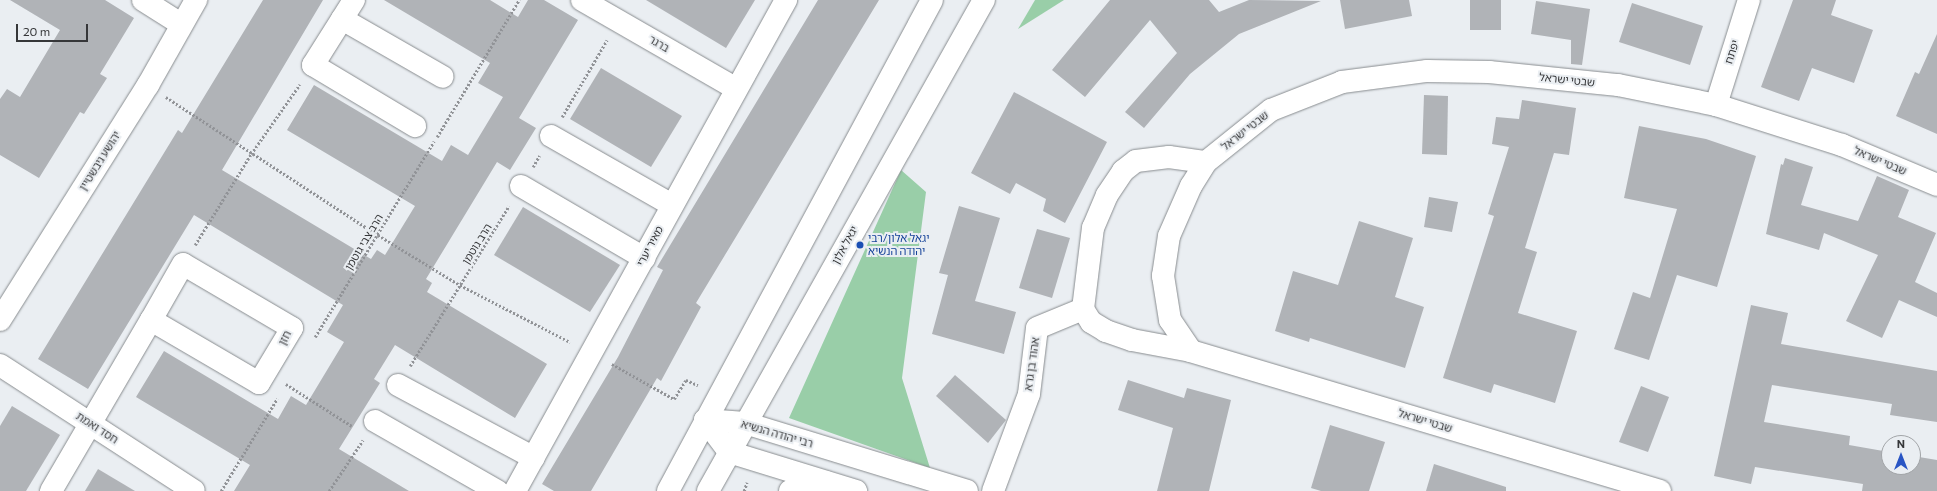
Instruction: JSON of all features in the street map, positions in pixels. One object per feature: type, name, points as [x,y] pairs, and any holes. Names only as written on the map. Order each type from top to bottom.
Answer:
[{"type":"street","points":[[143,0],[180,24]]},
{"type":"street","name":"יהושע גיבשטיין","points":[[0,320],[148,85],[180,24],[196,0]]},
{"type":"street","points":[[354,0],[313,65],[415,126]]},
{"type":"street","name":"ברגר","points":[[582,0],[735,88]]},
{"type":"street","name":"מאיר יערי","points":[[515,491],[592,354],[735,88],[786,0]]},
{"type":"street","points":[[668,491],[932,0]]},
{"type":"street","name":"יגאל אלון","points":[[708,491],[984,0]]},
{"type":"street","name":"יפתח","points":[[1716,104],[1749,0]]},
{"type":"street","points":[[342,19],[443,78]]},
{"type":"street","name":"שבטי ישראל","points":[[1191,352],[1170,320],[1163,276],[1169,236],[1191,186],[1206,162],[1271,110],[1342,82],[1427,72],[1489,72],[1618,85],[1716,104],[1842,145],[1937,185]]},
{"type":"street","points":[[551,136],[672,205]]},
{"type":"street","points":[[1083,309],[1093,228],[1107,195],[1123,171],[1136,161],[1169,157],[1206,162]]},
{"type":"street","points":[[521,186],[644,258]]},
{"type":"street","points":[[51,491],[183,264]]},
{"type":"street","name":"חזן","points":[[151,320],[259,383],[292,328],[183,264]]},
{"type":"street","name":"שבטי ישראל","points":[[1083,309],[1091,322],[1106,331],[1132,340],[1191,352],[1660,491]]},
{"type":"street","name":"אהוד בן גרא","points":[[993,491],[1029,394],[1037,328],[1083,309]]},
{"type":"street","name":"חסד ואמת","points":[[0,365],[194,491]]},
{"type":"street","points":[[398,385],[534,458]]},
{"type":"street","points":[[705,420],[729,452],[856,491]]},
{"type":"street","name":"רבי יהודה הנשיא","points":[[705,420],[745,424],[967,491]]},
{"type":"street","points":[[371,428],[497,491]]},
{"type":"street","points":[[790,491],[827,482]]},
{"type":"path","name":"הרב צבי גוטמן","points":[[313,340],[519,0]]},
{"type":"path","name":"הרב גוטמן","points":[[398,385],[521,186],[618,21]]},
{"type":"path","points":[[183,264],[251,154],[313,65]]},
{"type":"path","points":[[148,85],[251,154],[460,285],[674,399],[686,380],[719,394]]},
{"type":"path","points":[[283,390],[290,378]]},
{"type":"path","points":[[286,384],[371,428],[329,491]]},
{"type":"path","points":[[222,491],[280,394]]},
{"type":"green space","points":[[1035,0],[1064,0],[1018,29]]},
{"type":"green space","points":[[901,170],[926,192],[902,378],[930,468],[789,418]]},
{"type":"building","points":[[10,0],[105,0],[134,18],[100,74],[107,78],[84,114],[80,112],[39,178],[0,155],[0,99],[7,89],[20,97],[60,30]]},
{"type":"building","points":[[263,0],[323,0],[222,170],[371,259],[377,250],[385,255],[415,206],[287,130],[314,85],[442,161],[451,145],[468,155],[503,97],[478,83],[490,63],[384,0],[490,0],[518,17],[528,0],[544,0],[578,20],[519,118],[536,128],[510,170],[497,162],[426,279],[432,283],[427,292],[547,364],[515,418],[395,345],[374,379],[380,383],[339,449],[409,491],[234,491],[250,465],[136,397],[164,351],[278,419],[291,396],[306,405],[344,342],[327,332],[343,305],[194,215],[88,389],[38,359],[178,130],[182,133]]},
{"type":"building","points":[[646,0],[755,0],[726,48]]},
{"type":"building","points":[[818,0],[879,0],[696,303],[701,307],[661,381],[657,378],[591,491],[554,491],[542,484],[618,357],[663,270],[657,267]]},
{"type":"building","points":[[1110,0],[1209,0],[1219,12],[1249,0],[1321,1],[1239,34],[1190,74],[1144,128],[1125,112],[1177,53],[1150,20],[1085,97],[1052,70]]},
{"type":"building","points":[[1340,0],[1409,0],[1412,16],[1345,29]]},
{"type":"building","points":[[1470,0],[1501,0],[1501,30],[1470,30]]},
{"type":"building","points":[[1793,0],[1836,0],[1831,15],[1873,30],[1854,83],[1812,68],[1799,101],[1761,87]]},
{"type":"building","points":[[1536,1],[1590,9],[1582,65],[1571,64],[1571,40],[1531,34]]},
{"type":"building","points":[[1632,3],[1703,26],[1690,65],[1619,42]]},
{"type":"building","points":[[1937,34],[1937,134],[1896,116],[1915,72],[1919,74]]},
{"type":"building","points":[[601,68],[682,116],[651,167],[570,119]]},
{"type":"building","points":[[1014,92],[1107,142],[1065,223],[1043,211],[1046,199],[1016,183],[1010,194],[971,173]]},
{"type":"building","points":[[1424,95],[1448,96],[1447,155],[1422,154]]},
{"type":"building","points":[[1522,100],[1576,108],[1569,155],[1554,153],[1525,248],[1537,252],[1518,313],[1577,331],[1555,403],[1494,384],[1491,393],[1443,378],[1494,216],[1488,214],[1509,147],[1492,144],[1496,117],[1519,119]]},
{"type":"building","points":[[1639,126],[1706,139],[1756,156],[1717,287],[1677,275],[1649,360],[1614,349],[1633,292],[1650,298],[1677,209],[1624,198]]},
{"type":"building","points":[[1785,158],[1813,167],[1801,205],[1858,221],[1877,176],[1909,190],[1898,217],[1936,233],[1915,282],[1937,293],[1937,317],[1899,300],[1882,338],[1846,321],[1878,255],[1824,233],[1819,250],[1766,234],[1781,164],[1783,165]]},
{"type":"building","points":[[1429,197],[1458,202],[1452,232],[1424,227]]},
{"type":"building","points":[[959,206],[1000,218],[975,301],[1016,312],[1004,354],[932,334],[948,275],[939,273]]},
{"type":"building","points":[[523,207],[620,265],[590,312],[494,255]]},
{"type":"building","points":[[1359,221],[1413,238],[1395,297],[1424,307],[1405,368],[1310,338],[1309,342],[1275,331],[1293,271],[1338,285]]},
{"type":"building","points":[[1037,229],[1070,238],[1052,298],[1019,288]]},
{"type":"building","points":[[1751,305],[1788,313],[1781,344],[1937,371],[1937,422],[1890,415],[1892,404],[1772,385],[1764,422],[1850,436],[1849,445],[1881,451],[1881,475],[1921,475],[1921,457],[1937,460],[1937,491],[1862,491],[1863,484],[1755,467],[1751,484],[1714,476]]},
{"type":"building","points":[[955,375],[1006,420],[988,443],[936,396]]},
{"type":"building","points":[[1128,380],[1184,398],[1187,388],[1231,400],[1209,491],[1157,491],[1173,428],[1118,410]]},
{"type":"building","points":[[1641,386],[1669,397],[1648,452],[1619,442]]},
{"type":"building","points":[[12,406],[60,435],[26,491],[0,491],[0,426]]},
{"type":"building","points":[[1330,425],[1385,442],[1369,491],[1321,491],[1311,488]]},
{"type":"building","points":[[1434,464],[1506,487],[1506,491],[1426,491]]},
{"type":"building","points":[[98,469],[135,491],[85,491]]},
{"type":"place","name":"יגאל אלון/רבי יהודה הנשיא","points":[[860,245]]}]
